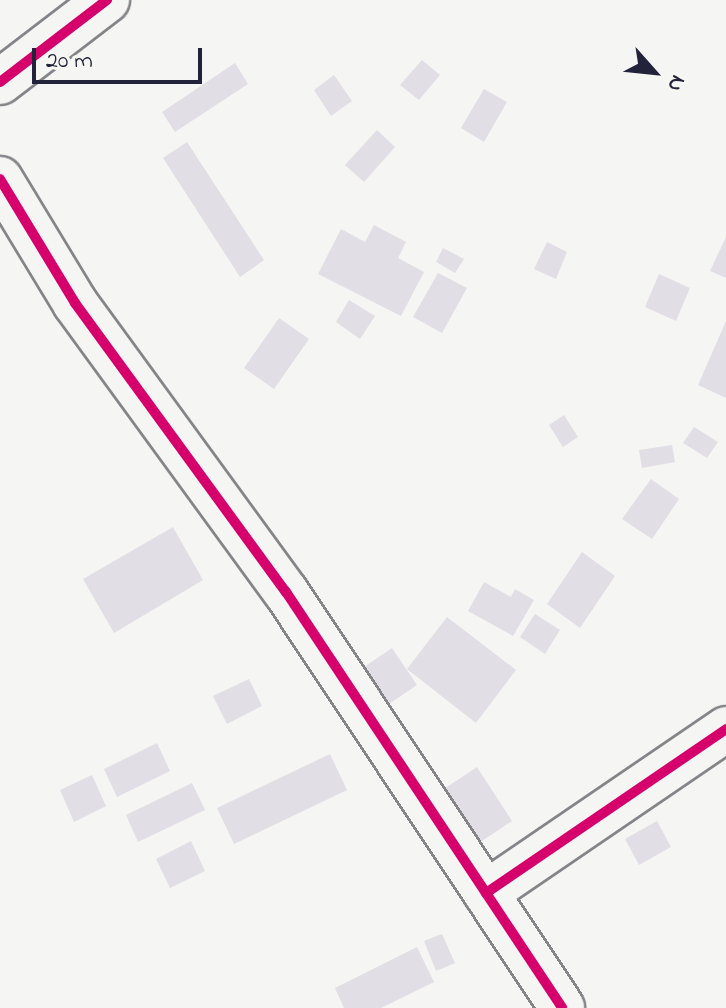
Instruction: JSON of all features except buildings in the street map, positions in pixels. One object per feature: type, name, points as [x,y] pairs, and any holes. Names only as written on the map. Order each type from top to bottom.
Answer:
[{"type":"street","points":[[0,82],[65,12],[107,0]]},
{"type":"street","points":[[0,179],[75,303],[286,592],[562,1008]]},
{"type":"street","points":[[486,893],[726,729]]},
{"type":"cycle path","points":[[0,82],[107,0]]},
{"type":"cycle path","points":[[0,179],[75,303],[286,592],[562,1008]]},
{"type":"cycle path","points":[[486,893],[726,729]]}]
